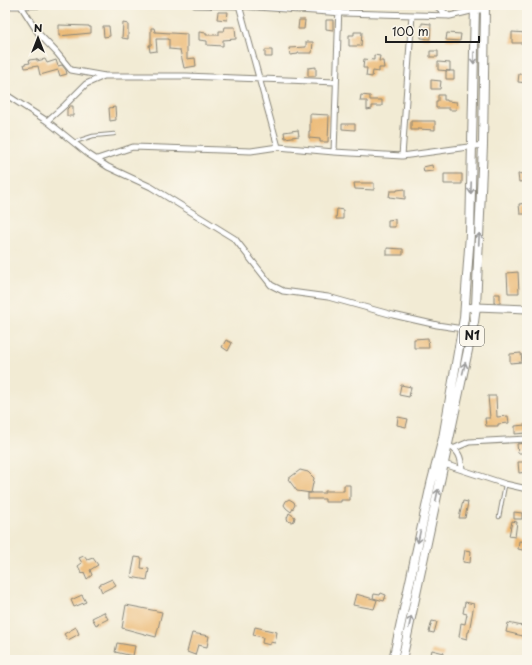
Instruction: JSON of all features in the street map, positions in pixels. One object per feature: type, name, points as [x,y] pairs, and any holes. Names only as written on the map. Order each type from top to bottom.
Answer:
[{"type":"main road","name":"N1","points":[[393,660],[431,484],[443,438],[463,329],[468,271],[473,145],[475,8]]},
{"type":"main road","name":"N1","points":[[402,660],[444,464],[451,447],[476,307],[483,145],[485,8]]},
{"type":"street","points":[[5,6],[70,5]]},
{"type":"street","points":[[195,5],[240,6],[338,13],[450,16],[475,8],[485,8]]},
{"type":"street","points":[[334,152],[339,5]]},
{"type":"street","points":[[435,5],[450,16]]},
{"type":"street","points":[[21,6],[39,34],[71,70],[105,76],[186,76],[336,82]]},
{"type":"street","points":[[240,6],[278,147]]},
{"type":"street","points":[[402,156],[412,15]]},
{"type":"street","points":[[47,121],[86,84],[105,76]]},
{"type":"street","points":[[5,94],[47,121],[108,167],[151,187],[235,239],[271,285],[283,291],[328,297],[393,315],[463,329]]},
{"type":"street","points":[[97,159],[133,147],[251,151],[278,147],[402,156],[473,145],[483,145]]},
{"type":"street","points":[[465,308],[527,309]]},
{"type":"street","points":[[462,469],[460,456],[451,447],[469,442],[527,439]]},
{"type":"street","points":[[444,464],[505,484],[527,489]]},
{"type":"lane","points":[[74,142],[93,136],[114,134]]},
{"type":"lane","points":[[499,517],[505,484]]},
{"type":"building","points":[[218,12],[228,12],[227,20],[217,19]]},
{"type":"building","points":[[299,20],[305,20],[304,29],[298,29]]},
{"type":"building","points":[[326,20],[333,20],[333,30],[326,29]]},
{"type":"building","points":[[123,23],[128,24],[128,39],[122,38]]},
{"type":"building","points":[[422,23],[431,24],[430,39],[421,38]]},
{"type":"building","points":[[59,25],[89,26],[91,27],[91,33],[59,36]]},
{"type":"building","points":[[103,26],[109,26],[110,36],[104,37]]},
{"type":"building","points":[[225,27],[235,27],[236,39],[223,40],[223,46],[207,45],[207,41],[199,40],[199,32],[206,33],[206,35],[219,35],[219,31],[224,31]]},
{"type":"building","points":[[151,28],[154,28],[155,32],[187,34],[187,59],[195,58],[196,66],[184,68],[180,50],[169,49],[169,39],[156,39],[157,51],[150,52],[149,45],[151,45]]},
{"type":"building","points":[[354,32],[362,32],[361,46],[349,46],[349,35],[354,35]]},
{"type":"building","points":[[512,32],[527,33],[527,43],[512,43]]},
{"type":"building","points":[[447,33],[461,34],[460,41],[446,40]]},
{"type":"building","points":[[306,42],[313,42],[312,53],[298,53],[290,55],[289,48],[306,47]]},
{"type":"building","points":[[265,50],[272,50],[272,57],[265,57]]},
{"type":"building","points":[[430,51],[438,51],[438,57],[430,57]]},
{"type":"building","points":[[374,55],[380,56],[379,61],[383,61],[384,68],[379,68],[379,72],[373,71],[372,77],[366,76],[367,68],[363,68],[364,59],[374,60]]},
{"type":"building","points":[[37,59],[37,61],[45,59],[47,63],[56,60],[58,66],[62,65],[67,74],[60,76],[58,70],[40,75],[38,66],[25,68],[24,64],[30,63],[29,60]]},
{"type":"building","points":[[438,62],[450,63],[450,71],[438,70]]},
{"type":"building","points":[[316,67],[316,76],[308,76],[308,68]]},
{"type":"building","points":[[446,71],[454,71],[454,79],[446,79]]},
{"type":"building","points":[[519,74],[527,74],[527,83],[518,82]]},
{"type":"building","points":[[431,80],[441,81],[440,89],[431,89]]},
{"type":"building","points":[[361,95],[370,96],[370,100],[382,100],[382,106],[372,106],[372,109],[367,110],[367,101],[360,101]]},
{"type":"building","points":[[438,95],[444,95],[444,100],[457,102],[456,110],[449,110],[449,108],[436,108]]},
{"type":"building","points":[[70,106],[73,106],[73,116],[67,116],[67,109]]},
{"type":"building","points":[[115,107],[116,120],[110,121],[109,108]]},
{"type":"building","points":[[310,114],[329,115],[328,142],[320,142],[320,139],[309,138]]},
{"type":"building","points":[[411,121],[435,121],[435,130],[411,130]]},
{"type":"building","points":[[342,124],[355,124],[355,130],[342,129]]},
{"type":"building","points":[[298,130],[299,136],[285,138],[284,132]]},
{"type":"building","points":[[432,165],[433,171],[424,172],[423,167]]},
{"type":"building","points":[[527,173],[527,181],[519,182],[518,174]]},
{"type":"building","points":[[444,174],[462,174],[462,184],[444,184]]},
{"type":"building","points":[[354,183],[374,183],[374,190],[355,189]]},
{"type":"building","points":[[405,189],[405,199],[389,197],[390,191]]},
{"type":"building","points":[[527,203],[527,214],[520,214],[519,204]]},
{"type":"building","points":[[337,209],[343,210],[343,219],[336,219]]},
{"type":"building","points":[[395,219],[395,227],[388,227],[388,220]]},
{"type":"building","points":[[387,248],[403,249],[403,255],[387,255]]},
{"type":"building","points":[[518,272],[519,293],[508,293],[507,273]]},
{"type":"building","points":[[494,294],[500,294],[500,303],[494,303]]},
{"type":"building","points":[[428,338],[429,348],[414,348],[414,339]]},
{"type":"building","points":[[226,340],[232,343],[228,351],[222,347]]},
{"type":"building","points":[[521,353],[522,362],[510,363],[510,354]]},
{"type":"building","points":[[401,385],[411,387],[409,397],[399,395]]},
{"type":"building","points":[[488,396],[496,396],[497,417],[508,416],[509,423],[498,424],[498,426],[486,426],[485,418],[490,418]]},
{"type":"building","points":[[398,417],[408,419],[406,427],[397,425]]},
{"type":"building","points":[[525,425],[526,433],[515,434],[515,426]]},
{"type":"building","points":[[525,443],[525,453],[518,453],[517,444]]},
{"type":"building","points":[[518,462],[526,462],[527,472],[519,473]]},
{"type":"building","points":[[300,470],[308,472],[314,478],[311,493],[297,491],[288,479]]},
{"type":"building","points":[[344,485],[350,485],[350,500],[341,500],[341,502],[325,502],[325,499],[308,499],[308,493],[344,491]]},
{"type":"building","points":[[289,499],[294,502],[295,505],[291,512],[284,505]]},
{"type":"building","points":[[463,501],[468,502],[465,518],[459,518]]},
{"type":"building","points":[[514,512],[522,513],[522,519],[514,519]]},
{"type":"building","points":[[289,513],[295,517],[294,521],[288,521],[287,518]]},
{"type":"building","points":[[512,521],[517,522],[515,537],[509,536]]},
{"type":"building","points":[[519,541],[527,542],[527,551],[518,549]]},
{"type":"building","points":[[465,550],[471,551],[470,563],[463,562]]},
{"type":"building","points":[[84,556],[87,560],[93,558],[98,565],[90,570],[92,575],[87,579],[84,572],[82,574],[78,566],[82,563],[79,558]]},
{"type":"building","points":[[135,557],[142,558],[141,568],[149,569],[147,580],[131,577]]},
{"type":"building","points":[[112,579],[116,585],[102,592],[99,585]]},
{"type":"building","points":[[381,593],[386,595],[384,601],[373,598],[374,594],[380,595]]},
{"type":"building","points":[[356,594],[377,600],[374,609],[353,605]]},
{"type":"building","points":[[82,595],[86,602],[74,607],[71,600]]},
{"type":"building","points":[[465,602],[474,604],[467,639],[459,637],[461,623],[465,624],[467,614],[463,613]]},
{"type":"building","points":[[126,605],[162,612],[156,637],[122,628]]},
{"type":"building","points":[[104,612],[108,619],[96,625],[92,618]]},
{"type":"building","points":[[432,621],[437,622],[434,633],[429,632]]},
{"type":"building","points":[[508,623],[527,627],[527,637],[506,632]]},
{"type":"building","points":[[76,627],[79,634],[68,640],[64,634]]},
{"type":"building","points":[[255,627],[277,632],[275,643],[270,642],[270,645],[262,643],[263,637],[253,635]]},
{"type":"building","points":[[192,633],[209,636],[207,647],[198,645],[195,655],[187,652]]},
{"type":"building","points":[[117,643],[135,646],[133,656],[115,652]]},
{"type":"building","points":[[432,650],[444,653],[443,657],[431,654]]}]
